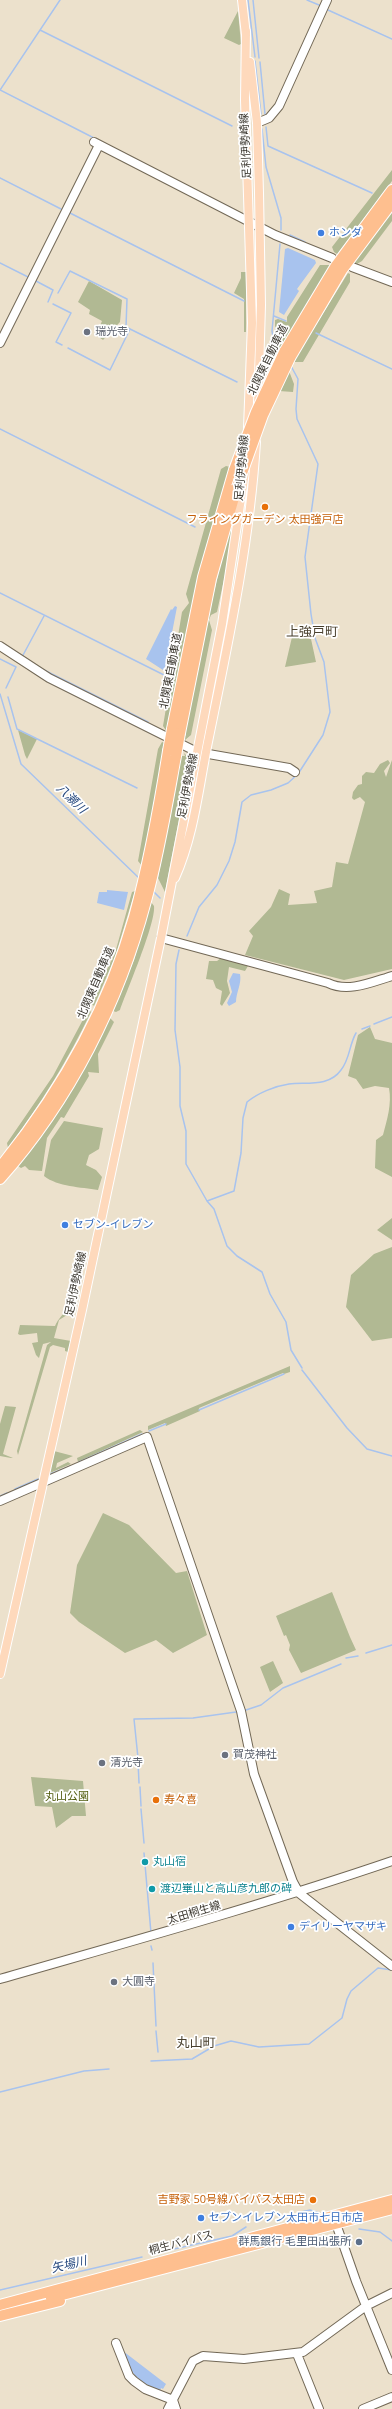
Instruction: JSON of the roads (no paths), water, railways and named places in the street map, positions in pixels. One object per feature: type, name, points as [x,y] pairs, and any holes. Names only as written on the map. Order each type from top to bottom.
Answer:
[{"type":"highway","name":"北関東自動車道","points":[[0,1179],[48,1117],[87,1052],[117,989],[150,871],[203,577],[234,470],[256,412],[287,355],[318,292],[338,261],[392,190]]},
{"type":"highway","name":"北関東自動車道","points":[[176,731],[208,593],[237,487],[287,355],[342,270],[392,203]]},
{"type":"highway","name":"北関東自動車道","points":[[0,1167],[41,1113],[83,1042],[118,964],[143,898]]},
{"type":"highway","name":"桐生バイパス","points":[[0,2311],[117,2282],[334,2219],[392,2200]]},
{"type":"highway","name":"桐生バイパス","points":[[0,2304],[334,2219],[392,2209]]},
{"type":"highway","points":[[0,2299],[86,2277],[106,2276]]},
{"type":"highway","points":[[0,2316],[85,2294],[117,2282]]},
{"type":"main road","name":"足利伊勢崎線","points":[[0,1674],[42,1482],[82,1310],[161,938],[168,898],[232,625],[250,503],[261,343],[260,227],[257,123],[242,0]]},
{"type":"main road","name":"足利伊勢崎線","points":[[201,754],[228,595],[246,470],[252,341],[249,152],[246,116],[246,31]]},
{"type":"main road","points":[[246,116],[257,123],[250,130],[249,152]]},
{"type":"street","points":[[257,123],[268,118],[279,106],[327,0]]},
{"type":"street","points":[[0,343],[97,144],[260,227],[332,258]]},
{"type":"street","points":[[352,267],[392,282]]},
{"type":"street","points":[[0,646],[50,678],[201,754],[289,768],[295,772]]},
{"type":"street","points":[[161,938],[335,986],[364,985],[392,976]]},
{"type":"street","points":[[0,1501],[147,1437],[241,1711],[254,1774],[286,1865],[299,1892],[392,1966]]},
{"type":"street","name":"太田桐生線","points":[[0,1979],[154,1936],[299,1892],[392,1861]]},
{"type":"street","points":[[334,2219],[366,2306],[392,2370]]},
{"type":"street","points":[[168,2409],[193,2361],[198,2358],[207,2356],[244,2359],[297,2354],[308,2350],[366,2306],[392,2293]]},
{"type":"street","points":[[116,2343],[129,2376],[134,2381],[144,2389],[173,2400]]},
{"type":"street","points":[[297,2354],[319,2409]]},
{"type":"street","points":[[362,2409],[392,2397]]},
{"type":"street","points":[[173,2400],[176,2409]]},
{"type":"water","points":[[288,248],[315,260],[316,263],[297,289],[299,291],[284,315],[279,312],[285,249]]},
{"type":"water","points":[[175,606],[177,607],[165,669],[163,670],[146,659],[171,609],[172,610]]},
{"type":"water","points":[[107,890],[128,892],[124,910],[97,903],[99,892],[107,892]]},
{"type":"water","points":[[233,973],[240,974],[240,981],[236,1002],[229,1006],[227,1003],[232,992],[229,981]]},
{"type":"water","points":[[123,2351],[166,2384],[163,2389],[161,2388],[160,2391],[140,2380],[129,2366]]},
{"type":"waterway","points":[[60,0],[0,90],[94,138]]},
{"type":"waterway","points":[[248,0],[255,57]]},
{"type":"waterway","points":[[253,0],[259,58]]},
{"type":"waterway","points":[[307,0],[319,5]]},
{"type":"waterway","points":[[328,10],[392,39]]},
{"type":"waterway","points":[[40,30],[232,126]]},
{"type":"waterway","points":[[255,61],[261,114]]},
{"type":"waterway","points":[[260,62],[265,114]]},
{"type":"waterway","points":[[266,127],[268,146],[372,193]]},
{"type":"waterway","points":[[262,129],[266,167],[281,218],[281,230]]},
{"type":"waterway","points":[[0,178],[61,209]]},
{"type":"waterway","points":[[215,200],[231,208]]},
{"type":"waterway","points":[[70,213],[244,301]]},
{"type":"waterway","points":[[290,235],[305,242]]},
{"type":"waterway","points":[[279,352],[274,342],[272,331],[280,244]]},
{"type":"waterway","points":[[0,263],[28,277]]},
{"type":"waterway","points":[[58,293],[70,271],[127,299],[126,327],[237,382]]},
{"type":"waterway","points":[[36,281],[53,290],[48,302]]},
{"type":"waterway","points":[[53,304],[71,313],[56,342],[62,345]]},
{"type":"waterway","points":[[274,316],[286,321]]},
{"type":"waterway","points":[[68,348],[110,370],[130,329]]},
{"type":"waterway","points":[[316,333],[392,369]]},
{"type":"waterway","points":[[187,936],[199,907],[217,885],[229,861],[235,842],[242,802],[251,795],[271,790],[288,783],[298,774],[323,735],[330,712],[324,662],[315,638],[311,614],[305,557],[318,464],[297,419],[296,409],[298,379],[291,366]]},
{"type":"waterway","points":[[0,429],[195,527]]},
{"type":"waterway","points":[[0,593],[164,675]]},
{"type":"waterway","points":[[22,657],[44,616]]},
{"type":"waterway","points":[[0,659],[16,667],[6,688]]},
{"type":"waterway","points":[[44,670],[148,722]]},
{"type":"waterway","name":"八瀬川","points":[[0,694],[21,764],[140,879]]},
{"type":"waterway","points":[[8,697],[17,729],[137,788]]},
{"type":"waterway","name":"八瀬川","points":[[153,891],[160,898]]},
{"type":"waterway","points":[[179,950],[176,964],[175,1030],[180,1067],[180,1106],[186,1131],[186,1164],[207,1201],[214,1209],[227,1246],[237,1256],[262,1272],[270,1294],[286,1322],[291,1350],[302,1368]]},
{"type":"waterway","points":[[374,1024],[392,1017]]},
{"type":"waterway","points":[[362,1029],[370,1026]]},
{"type":"waterway","points":[[207,1201],[234,1191],[241,1153],[243,1118],[247,1102],[261,1093],[278,1086],[317,1083],[330,1079],[344,1066],[356,1033]]},
{"type":"waterway","points":[[302,1370],[347,1428],[367,1449],[392,1456]]},
{"type":"waterway","points":[[199,1410],[284,1374]]},
{"type":"waterway","points":[[149,1431],[166,1424]]},
{"type":"waterway","points":[[79,1462],[142,1434]]},
{"type":"waterway","points":[[50,1474],[71,1466]]},
{"type":"waterway","points":[[15,1489],[38,1479]]},
{"type":"waterway","points":[[0,1496],[7,1493]]},
{"type":"waterway","points":[[366,1653],[392,1645]]},
{"type":"waterway","points":[[346,1658],[358,1656]]},
{"type":"waterway","points":[[246,1710],[261,1705],[283,1688],[341,1664]]},
{"type":"waterway","points":[[138,1758],[134,1719],[193,1718],[236,1712]]},
{"type":"waterway","points":[[138,1762],[139,1783]]},
{"type":"waterway","points":[[140,1787],[141,1806]]},
{"type":"waterway","points":[[141,1809],[144,1843]]},
{"type":"waterway","points":[[144,1853],[151,1933]]},
{"type":"waterway","points":[[151,1946],[152,1950]]},
{"type":"waterway","points":[[153,1963],[156,2026]]},
{"type":"waterway","points":[[151,2061],[192,2059],[214,2046],[231,2041],[259,2047],[309,2044],[342,2018],[347,1999],[351,1991],[378,1968],[392,1970]]},
{"type":"waterway","points":[[156,2031],[158,2052]]},
{"type":"waterway","points":[[0,2092],[84,2071],[109,2069]]},
{"type":"waterway","name":"矢場川","points":[[301,2212],[310,2210],[319,2213]]},
{"type":"waterway","name":"矢場川","points":[[165,2251],[232,2236],[246,2227]]},
{"type":"waterway","name":"矢場川","points":[[359,2229],[380,2232],[392,2241]]},
{"type":"waterway","name":"矢場川","points":[[0,2290],[142,2257]]},
{"type":"place","name":"ホンダ","points":[[321,233]]},
{"type":"place","name":"瑞光寺","points":[[87,332]]},
{"type":"place","name":"フライングガーデン 太田強戸店","points":[[265,507]]},
{"type":"place","name":"セブン-イレブン","points":[[65,1225]]},
{"type":"place","name":"賀茂神社","points":[[225,1755]]},
{"type":"place","name":"清光寺","points":[[102,1763]]},
{"type":"place","name":"寿々喜","points":[[156,1800]]},
{"type":"place","name":"丸山宿","points":[[145,1862]]},
{"type":"place","name":"渡辺崋山と高山彦九郎の碑","points":[[152,1889]]},
{"type":"place","name":"デイリーヤマザキ","points":[[291,1927]]},
{"type":"place","name":"大圓寺","points":[[114,1982]]},
{"type":"place","name":"吉野家 50号線バイパス太田店","points":[[313,2200]]},
{"type":"place","name":"セブンイレブン太田市七日市店","points":[[201,2218]]},
{"type":"place","name":"群馬銀行 毛里田出張所","points":[[359,2242]]},
{"type":"district","name":"上強戸町","points":[[312,632]]},
{"type":"district","name":"丸山町","points":[[196,2043]]},
{"type":"park label","name":"丸山公園","points":[[67,1797]]}]
